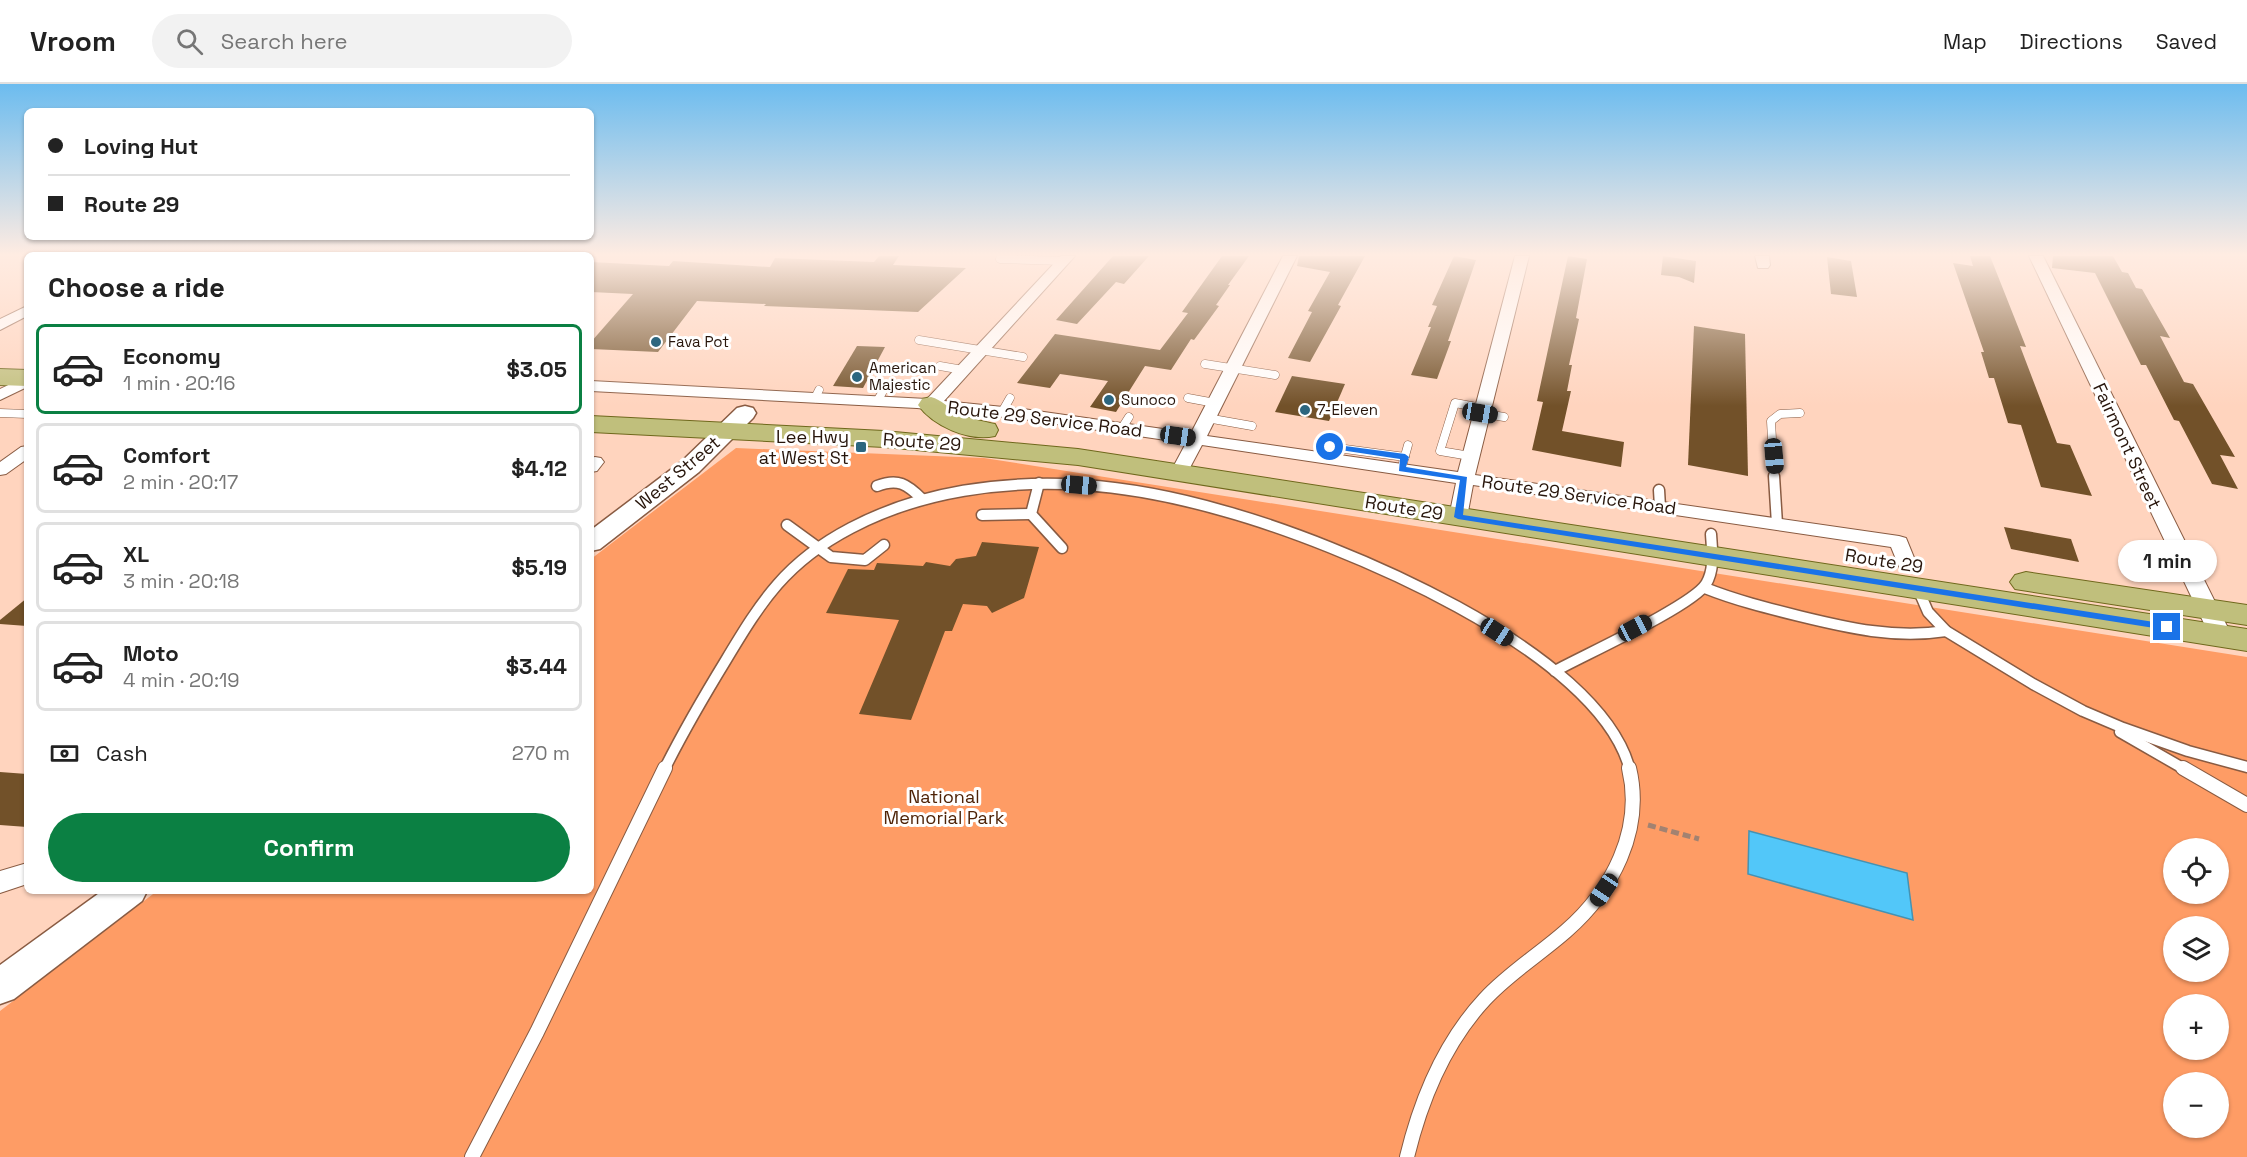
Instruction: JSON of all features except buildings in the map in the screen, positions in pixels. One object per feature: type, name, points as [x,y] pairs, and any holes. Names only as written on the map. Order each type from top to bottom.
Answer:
[{"type":"main road","points":[[0,376],[24,380]]},
{"type":"main road","points":[[0,395],[24,396]]},
{"type":"main road","points":[[931,405],[938,414],[953,422],[999,413]]},
{"type":"main road","name":"Route 29","points":[[594,406],[743,413],[999,413],[1075,438],[1461,497],[1712,545],[2225,628],[2247,615]]},
{"type":"main road","name":"Route 29","points":[[594,424],[743,413],[967,446],[1078,457],[1188,456]]},
{"type":"main road","name":"West Street","points":[[594,541],[690,467],[743,413]]},
{"type":"main road","points":[[0,987],[125,894]]},
{"type":"street","points":[[931,405],[1022,306]]},
{"type":"street","points":[[1188,456],[1264,306]]},
{"type":"street","points":[[1461,497],[1509,306]]},
{"type":"street","name":"Fairmont Street","points":[[2061,306],[2225,628]]},
{"type":"street","points":[[0,325],[24,311]]},
{"type":"street","points":[[0,395],[24,382]]},
{"type":"street","name":"Route 29 Service Road","points":[[594,387],[743,413],[817,394],[880,397],[931,405]]},
{"type":"street","name":"Route 29 Service Road","points":[[999,413],[1073,417],[1125,423],[1188,456],[1403,463],[1461,497],[1585,491],[1659,498],[1777,524],[1899,542],[1912,576]]},
{"type":"street","points":[[0,470],[24,453]]},
{"type":"street","points":[[0,882],[24,874]]},
{"type":"lane","points":[[920,340],[1023,357]]},
{"type":"lane","points":[[1205,364],[1275,375]]},
{"type":"lane","points":[[940,366],[963,370]]},
{"type":"lane","points":[[1188,398],[1215,403]]},
{"type":"lane","points":[[1470,456],[1440,451],[1455,403],[1504,417]]},
{"type":"lane","points":[[0,413],[24,414]]},
{"type":"lane","points":[[1777,524],[1771,421],[1780,414],[1800,413]]},
{"type":"lane","points":[[1207,418],[1252,426]]},
{"type":"lane","points":[[1330,447],[1403,463],[1408,446]]},
{"type":"lane","points":[[877,486],[893,480],[906,483],[922,499]]},
{"type":"lane","points":[[1031,514],[1039,483]]},
{"type":"lane","points":[[472,1157],[514,1079],[668,760],[713,679],[755,612],[776,584],[799,562],[863,522],[922,499],[992,486],[1039,483],[1096,487],[1166,497],[1250,518],[1318,541],[1422,589],[1477,620],[1555,671],[1604,716],[1619,740],[1629,767],[1633,795],[1626,844],[1614,876],[1595,904],[1557,940],[1486,998],[1456,1035],[1432,1076],[1413,1129],[1407,1157]]},
{"type":"lane","points":[[982,515],[1031,514],[1062,548]]},
{"type":"lane","points":[[787,525],[831,556],[864,560],[884,544]]},
{"type":"lane","points":[[1555,671],[1694,597],[1705,588],[1711,577],[1712,545]]},
{"type":"lane","points":[[1912,576],[1928,612],[1946,630],[2032,684],[2247,805]]},
{"type":"lane","points":[[1705,588],[1735,600],[1887,634],[1921,634],[1946,630]]},
{"type":"lane","points":[[2083,711],[2188,751],[2247,767]]},
{"type":"path","points":[[1661,828],[1700,839]]},
{"type":"green space","name":"National Memorial Park","points":[[736,448],[984,458],[2247,657],[2247,1157],[0,1157],[0,1011],[153,894],[594,894],[594,557]]},
{"type":"water","points":[[1749,831],[1907,873],[1913,920],[1748,874]]},
{"type":"place","name":"Fava Pot","points":[[656,342]]},
{"type":"place","name":"American Majestic","points":[[857,377]]},
{"type":"place","name":"Sunoco","points":[[1109,400]]},
{"type":"place","name":"7-Eleven","points":[[1305,410]]},
{"type":"place","name":"Lee Hwy at West St","points":[[861,447]]},
{"type":"route","points":[[1330,447],[1405,457],[1402,469],[1464,478],[1458,517],[2167,627]]}]
